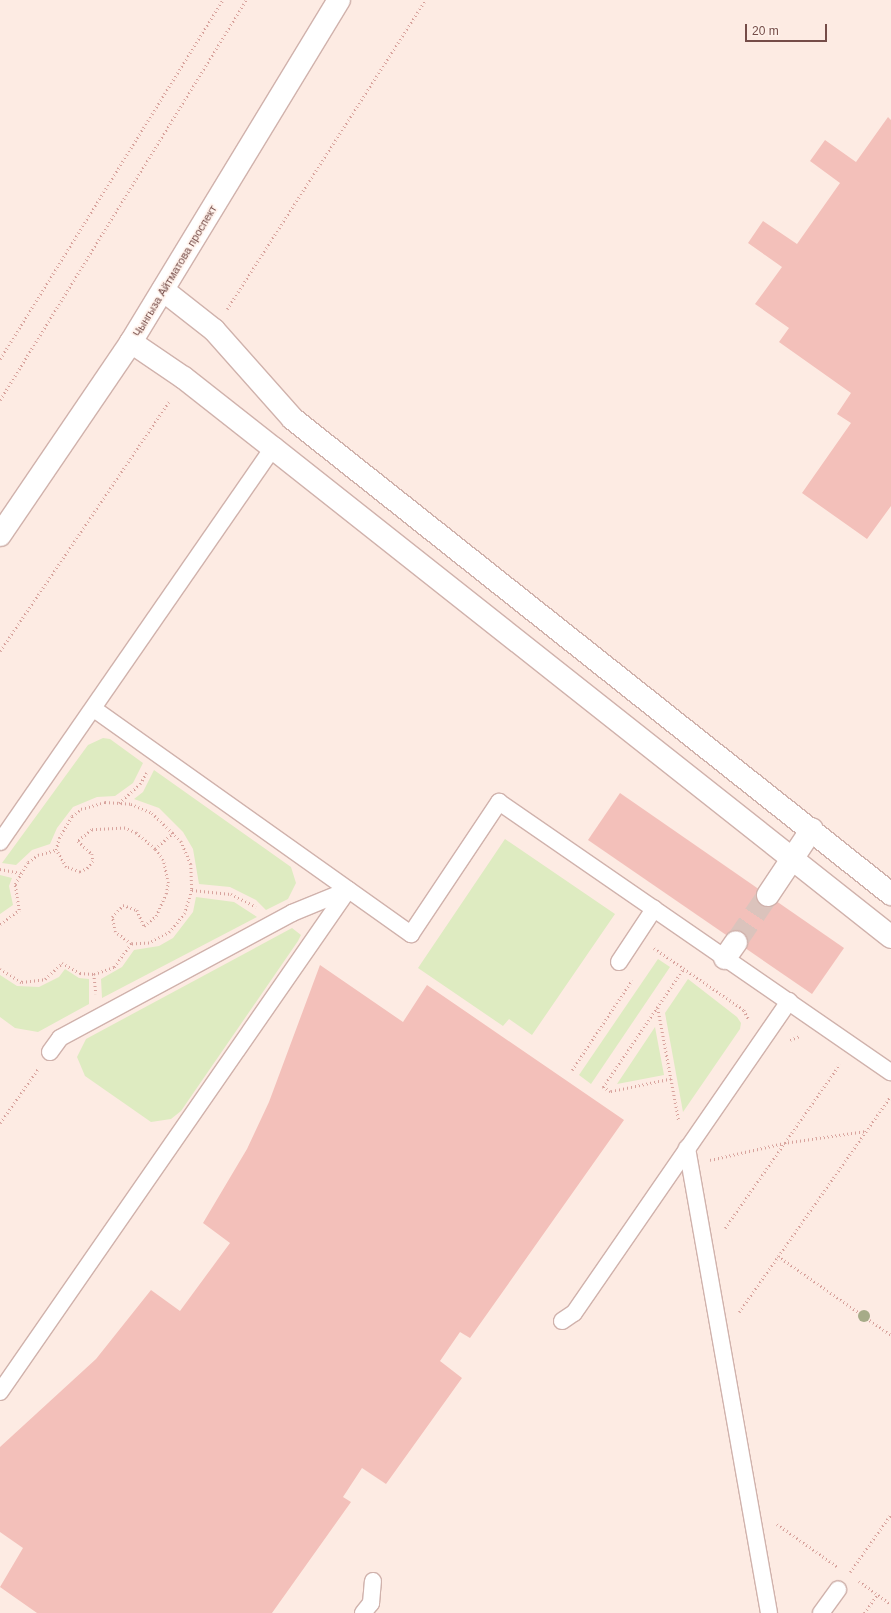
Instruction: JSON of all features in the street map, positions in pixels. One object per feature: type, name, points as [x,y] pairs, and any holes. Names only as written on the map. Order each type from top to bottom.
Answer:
[{"type":"street","name":"Чынгыза Айтматова проспект","points":[[0,535],[131,342],[340,0]]},
{"type":"street","points":[[163,290],[214,330],[293,419],[812,829],[891,894]]},
{"type":"street","points":[[131,342],[184,378],[274,448],[891,937]]},
{"type":"street","points":[[274,448],[293,419]]},
{"type":"street","points":[[768,894],[812,829]]},
{"type":"lane","points":[[0,842],[94,709],[274,448]]},
{"type":"lane","points":[[94,709],[411,934],[499,802],[654,909],[731,950],[789,1001],[891,1072]]},
{"type":"lane","points":[[50,1052],[60,1038],[270,925],[348,890]]},
{"type":"lane","points":[[0,1392],[348,890]]},
{"type":"lane","points":[[619,962],[654,909]]},
{"type":"lane","points":[[562,1321],[574,1313],[686,1148],[789,1001]]},
{"type":"lane","points":[[686,1148],[769,1613]]},
{"type":"lane","points":[[363,1613],[371,1603],[373,1581]]},
{"type":"lane","points":[[821,1613],[838,1590]]},
{"type":"path","points":[[0,359],[223,0]]},
{"type":"path","points":[[0,400],[246,0]]},
{"type":"path","points":[[119,803],[140,784],[154,752]]},
{"type":"path","points":[[105,802],[131,804],[152,813],[174,832],[192,864],[192,890],[185,913],[170,932],[149,943],[131,944],[114,932],[112,917],[123,905],[137,910],[144,926],[156,916],[166,894],[168,882],[163,860],[155,848],[136,833],[125,828],[92,830],[78,841],[92,854],[93,861],[88,868],[80,872],[66,867],[56,850],[64,826],[82,809],[105,802]]},
{"type":"path","points":[[155,848],[174,832]]},
{"type":"path","points":[[0,924],[19,910],[15,890],[21,873],[38,855],[56,850]]},
{"type":"path","points":[[0,869],[21,873]]},
{"type":"path","points":[[192,890],[215,891],[242,898],[257,908],[270,925]]},
{"type":"path","points":[[0,969],[22,982],[45,980],[62,963],[80,973],[94,974],[114,967],[131,944]]},
{"type":"path","points":[[650,954],[654,948],[744,1010],[748,1028]]},
{"type":"path","points":[[671,1079],[610,1092],[603,1088],[684,968]]},
{"type":"path","points":[[572,1070],[637,973]]},
{"type":"path","points":[[658,1007],[671,1079],[686,1148]]},
{"type":"path","points":[[785,1042],[802,1036]]},
{"type":"path","points":[[0,1123],[50,1052]]},
{"type":"path","points":[[721,1234],[841,1063]]},
{"type":"path","points":[[736,1318],[890,1097]]},
{"type":"path","points":[[708,1160],[784,1143],[866,1131]]},
{"type":"path","points":[[778,1256],[891,1335]]},
{"type":"path","points":[[838,1590],[891,1514]]},
{"type":"path","points":[[771,1521],[840,1568]]},
{"type":"path","points":[[846,1573],[891,1604]]},
{"type":"path","points":[[864,1613],[878,1594]]},
{"type":"green space","points":[[103,738],[110,739],[143,763],[133,783],[115,796],[97,797],[73,807],[57,828],[50,844],[32,850],[16,865],[2,863],[88,745]]},
{"type":"green space","points":[[154,770],[291,867],[296,883],[288,899],[266,910],[256,900],[230,887],[199,884],[193,849],[183,832],[159,808],[134,799],[143,792]]},
{"type":"green space","points":[[505,839],[615,914],[532,1035],[509,1019],[503,1026],[418,968]]},
{"type":"green space","points":[[0,875],[12,878],[9,886],[13,905],[0,914]]},
{"type":"green space","points":[[196,897],[234,902],[257,917],[102,998],[101,979],[122,967],[134,950],[159,946],[173,938],[193,912]]},
{"type":"green space","points":[[292,928],[301,935],[298,941],[181,1111],[171,1119],[151,1122],[85,1076],[77,1057],[86,1039]]},
{"type":"green space","points":[[658,959],[670,967],[591,1084],[579,1075]]},
{"type":"green space","points":[[65,969],[79,978],[89,979],[89,1004],[38,1032],[15,1028],[0,1017],[0,975],[17,986],[39,987],[59,977]]},
{"type":"green space","points":[[688,979],[737,1017],[741,1023],[740,1029],[683,1112],[665,1013]]},
{"type":"green space","points":[[655,1027],[664,1075],[617,1084]]},
{"type":"building","points":[[888,117],[891,120],[891,506],[867,539],[802,493],[851,423],[837,414],[851,393],[779,342],[789,328],[755,304],[782,267],[748,243],[763,221],[797,244],[840,183],[810,161],[825,140],[856,162]]},
{"type":"building","points":[[620,793],[844,948],[812,994],[588,840]]},
{"type":"building","points":[[320,965],[403,1022],[427,985],[624,1120],[470,1338],[460,1332],[440,1361],[462,1378],[386,1484],[362,1468],[343,1497],[351,1502],[272,1613],[37,1613],[0,1587],[23,1548],[0,1532],[0,1447],[96,1359],[151,1290],[180,1311],[230,1243],[203,1223],[247,1149],[269,1102]]},
{"type":"tunnel","points":[[736,942],[768,895]]}]
